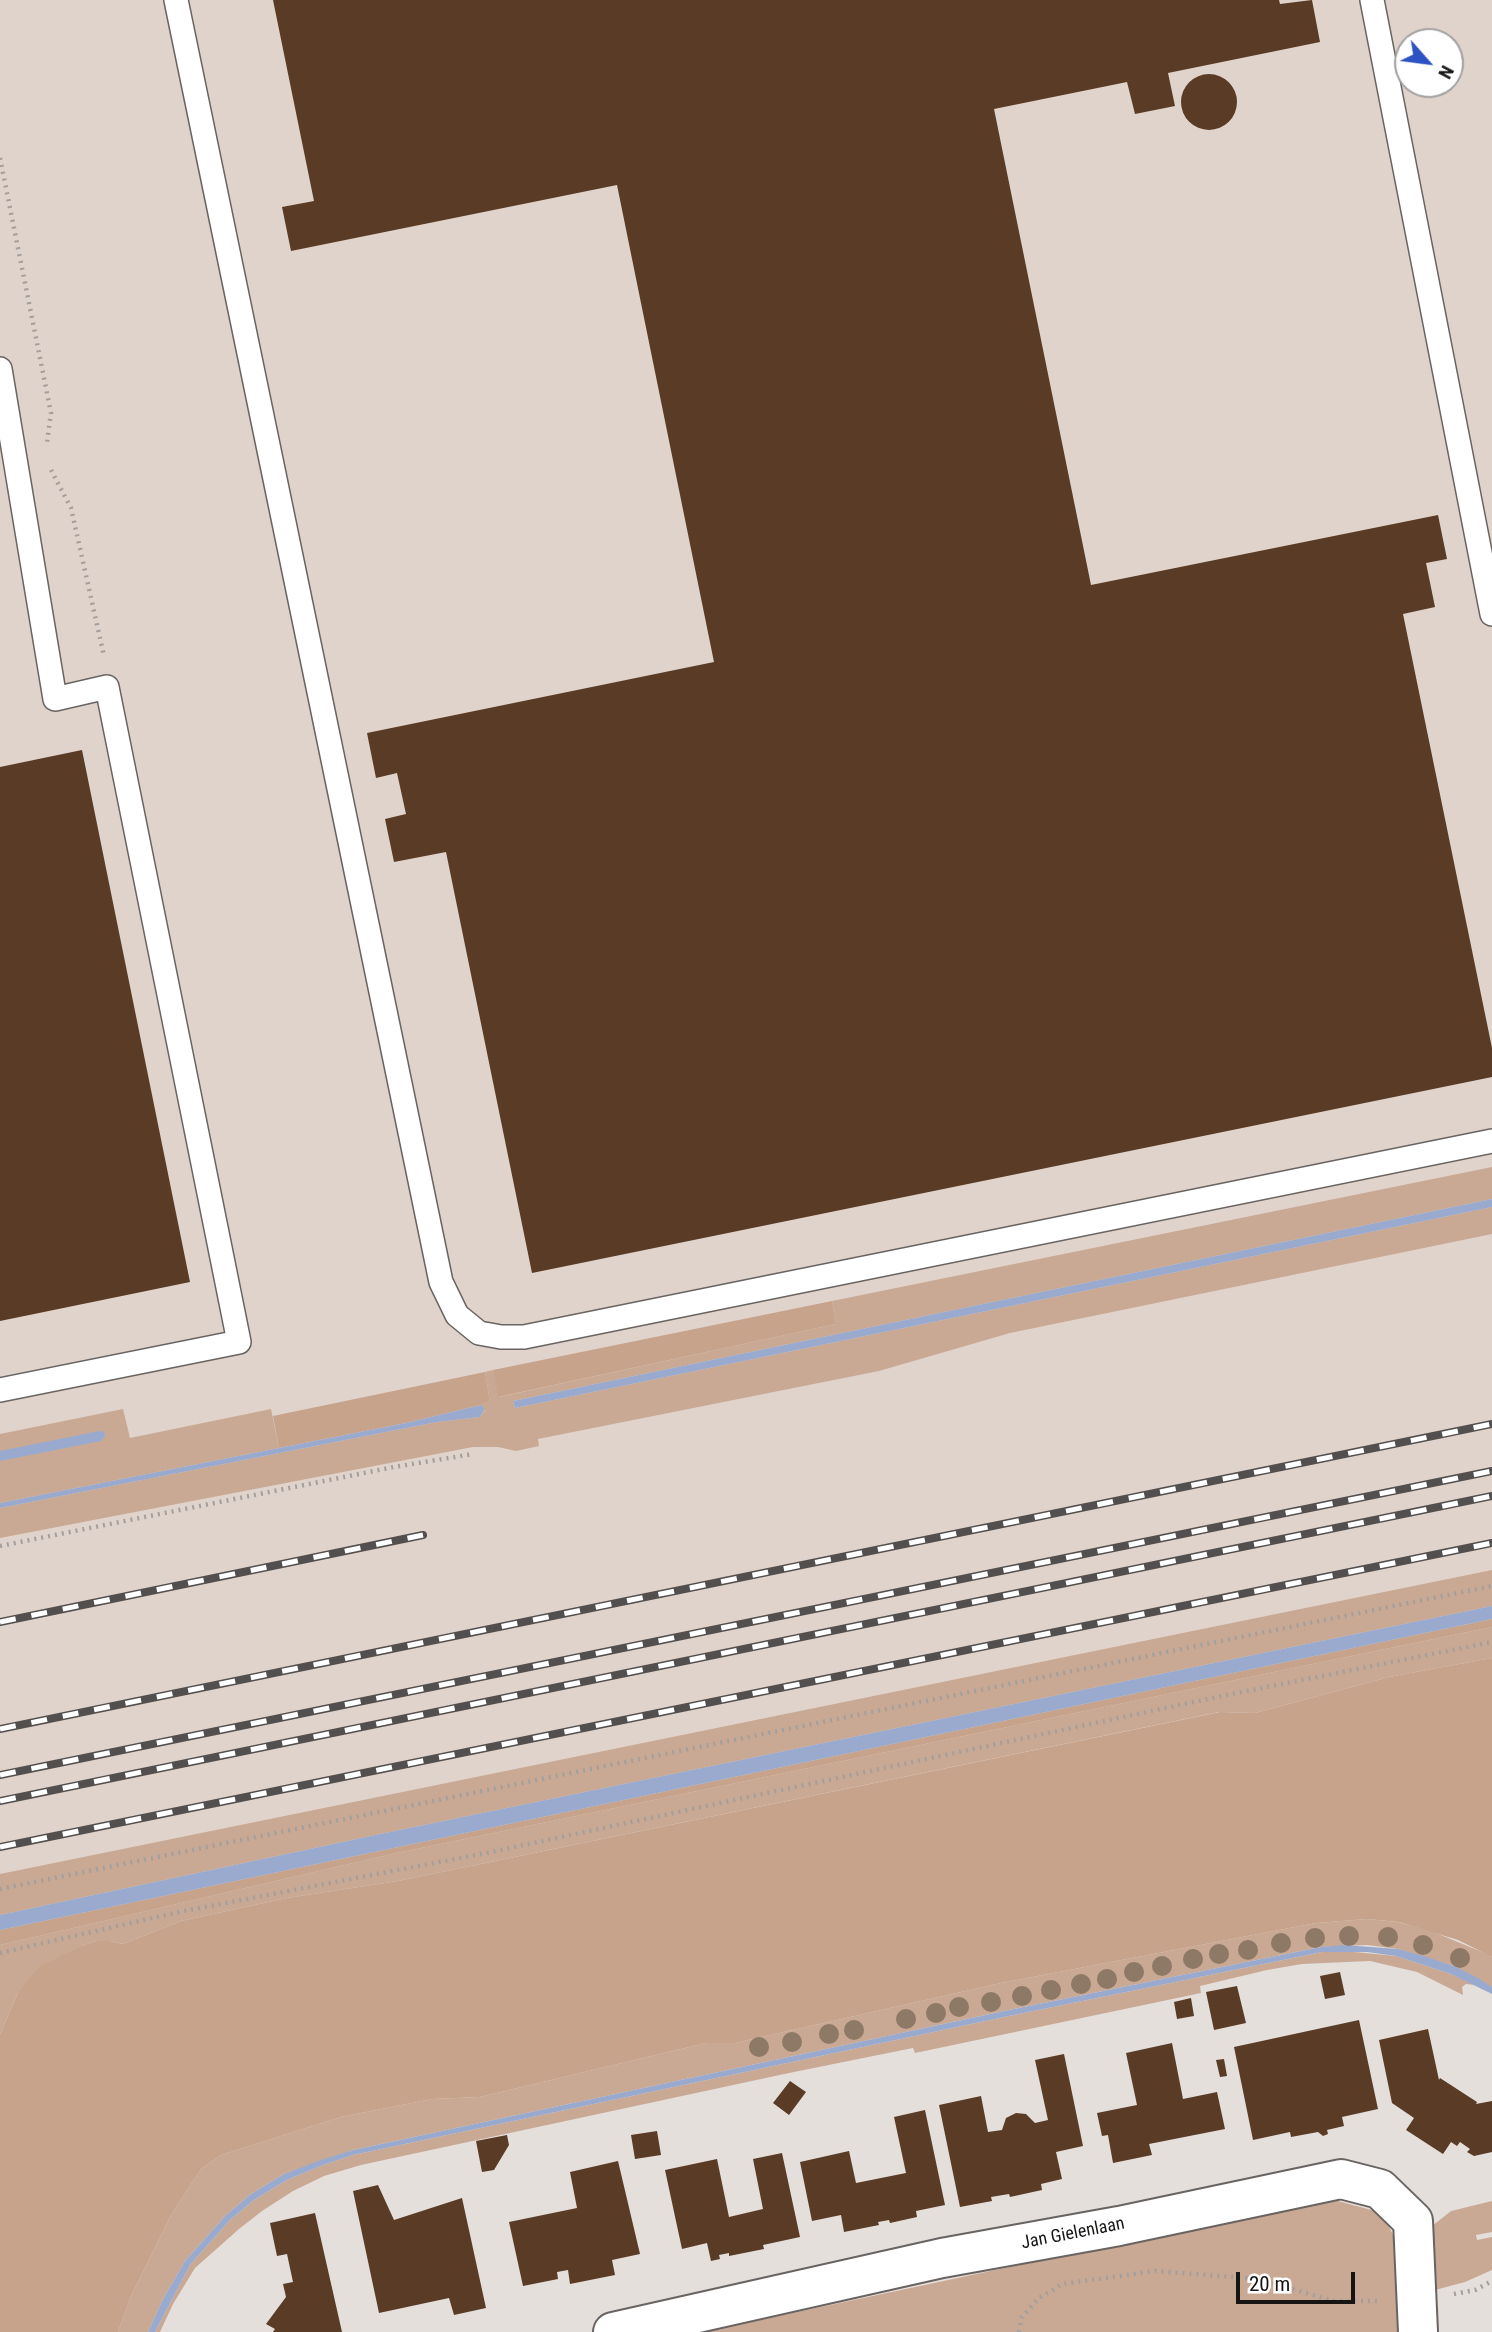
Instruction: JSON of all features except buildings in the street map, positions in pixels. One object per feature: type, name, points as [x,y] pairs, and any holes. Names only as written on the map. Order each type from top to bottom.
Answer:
[{"type":"street","name":"Jan Gielenlaan","points":[[614,2332],[942,2258],[1340,2179],[1380,2189],[1413,2221],[1418,2316]]},
{"type":"lane","points":[[176,0],[441,1282],[457,1315],[479,1333],[524,1337],[1492,1141]]},
{"type":"lane","points":[[1372,0],[1492,614]]},
{"type":"lane","points":[[0,369],[55,699],[107,687],[239,1342],[0,1390]]},
{"type":"path","points":[[0,1546],[394,1466],[473,1454]]},
{"type":"path","points":[[0,1889],[1492,1586]]},
{"type":"path","points":[[0,1952],[179,1912],[486,1853],[1190,1703],[1492,1642]]},
{"type":"path","points":[[1019,2332],[1022,2316],[1030,2307],[1039,2298],[1063,2284],[1155,2271],[1259,2279],[1333,2301],[1418,2316]]},
{"type":"shaded area","points":[[0,0],[1492,0],[1492,1627],[392,1854],[0,1945]]},
{"type":"shaded area","points":[[1492,1167],[1492,1199],[513,1401],[515,1408],[1492,1207],[1492,1234],[1010,1333],[879,1371],[538,1439],[539,1446],[516,1451],[498,1447],[473,1447],[0,1538],[0,1508],[437,1422],[480,1417],[485,1410],[481,1405],[490,1401],[485,1372],[493,1370],[499,1397],[836,1324],[832,1301]]},
{"type":"shaded area","points":[[832,1301],[836,1324],[498,1397],[493,1370]]},
{"type":"shaded area","points":[[485,1372],[490,1401],[481,1405],[279,1448],[273,1416]]},
{"type":"shaded area","points":[[123,1409],[130,1438],[271,1409],[279,1448],[0,1503],[0,1434]]},
{"type":"shaded area","points":[[1492,1570],[1492,1606],[385,1833],[0,1915],[0,1874]]},
{"type":"shaded area","points":[[1492,1619],[1492,1627],[392,1854],[0,1945],[0,1930]]},
{"type":"shaded area","points":[[1492,1627],[1492,1658],[1389,1677],[1255,1713],[1219,1712],[398,1881],[287,1898],[181,1921],[123,1944],[96,1941],[84,1945],[18,1993],[0,2034],[0,1945],[392,1854]]},
{"type":"shaded area","points":[[1492,1658],[1492,1957],[1458,1940],[1399,1922],[1367,1919],[1316,1923],[1001,1983],[735,2043],[706,2043],[480,2097],[432,2099],[341,2117],[221,2155],[201,2169],[171,2215],[131,2296],[118,2332],[0,2332],[0,2034],[18,1993],[39,1967],[84,1945],[96,1941],[123,1944],[181,1921],[287,1898],[398,1881],[1220,1712],[1255,1713],[1389,1677]]},
{"type":"shaded area","points":[[1367,1919],[1398,1922],[1431,1931],[1487,1954],[1492,1957],[1492,1987],[1454,1966],[1398,1949],[1367,1945],[1321,1947],[1009,2010],[353,2150],[284,2174],[251,2194],[226,2215],[185,2261],[148,2332],[118,2332],[131,2296],[171,2215],[201,2169],[221,2155],[341,2117],[432,2099],[480,2097],[706,2043],[735,2043],[1001,1983],[1316,1923]]},
{"type":"shaded area","points":[[1344,1951],[1396,1956],[1475,1985],[1466,1984],[1462,1987],[1463,1995],[1417,1972],[1370,1961],[1302,1964],[1200,1986],[1201,1993],[915,2053],[913,2048],[789,2073],[361,2165],[324,2176],[293,2191],[239,2229],[195,2268],[160,2332],[155,2332],[190,2265],[230,2220],[254,2200],[287,2180],[353,2155],[1009,2016],[1322,1952]]},
{"type":"shaded area","points":[[1330,2199],[1383,2213],[1397,2244],[1402,2332],[703,2332]]},
{"type":"shaded area","points":[[1492,2201],[1492,2232],[1476,2235],[1477,2240],[1492,2237],[1492,2270],[1465,2282],[1435,2290],[1432,2226],[1451,2211]]},
{"type":"water","points":[[1492,1199],[1492,1207],[515,1408],[513,1401]]},
{"type":"water","points":[[481,1405],[485,1409],[480,1417],[437,1422],[0,1508],[0,1503],[406,1423]]},
{"type":"water","points":[[104,1432],[105,1436],[101,1441],[0,1461],[0,1451]]},
{"type":"water","points":[[1492,1606],[1492,1619],[0,1930],[0,1915],[385,1833]]},
{"type":"water","points":[[1344,1945],[1398,1949],[1424,1956],[1478,1978],[1492,1987],[1492,1994],[1451,1974],[1396,1956],[1367,1952],[1322,1952],[353,2155],[287,2180],[254,2200],[230,2220],[190,2265],[155,2332],[148,2332],[185,2261],[226,2215],[251,2194],[284,2174],[321,2160],[353,2150],[1009,2010],[1321,1947]]},
{"type":"railway","points":[[0,1729],[1492,1424]]},
{"type":"railway","points":[[0,1775],[1492,1471]]},
{"type":"railway","points":[[0,1801],[1492,1496]]},
{"type":"railway","points":[[0,1622],[423,1535]]},
{"type":"railway","points":[[0,1847],[1492,1543]]}]
